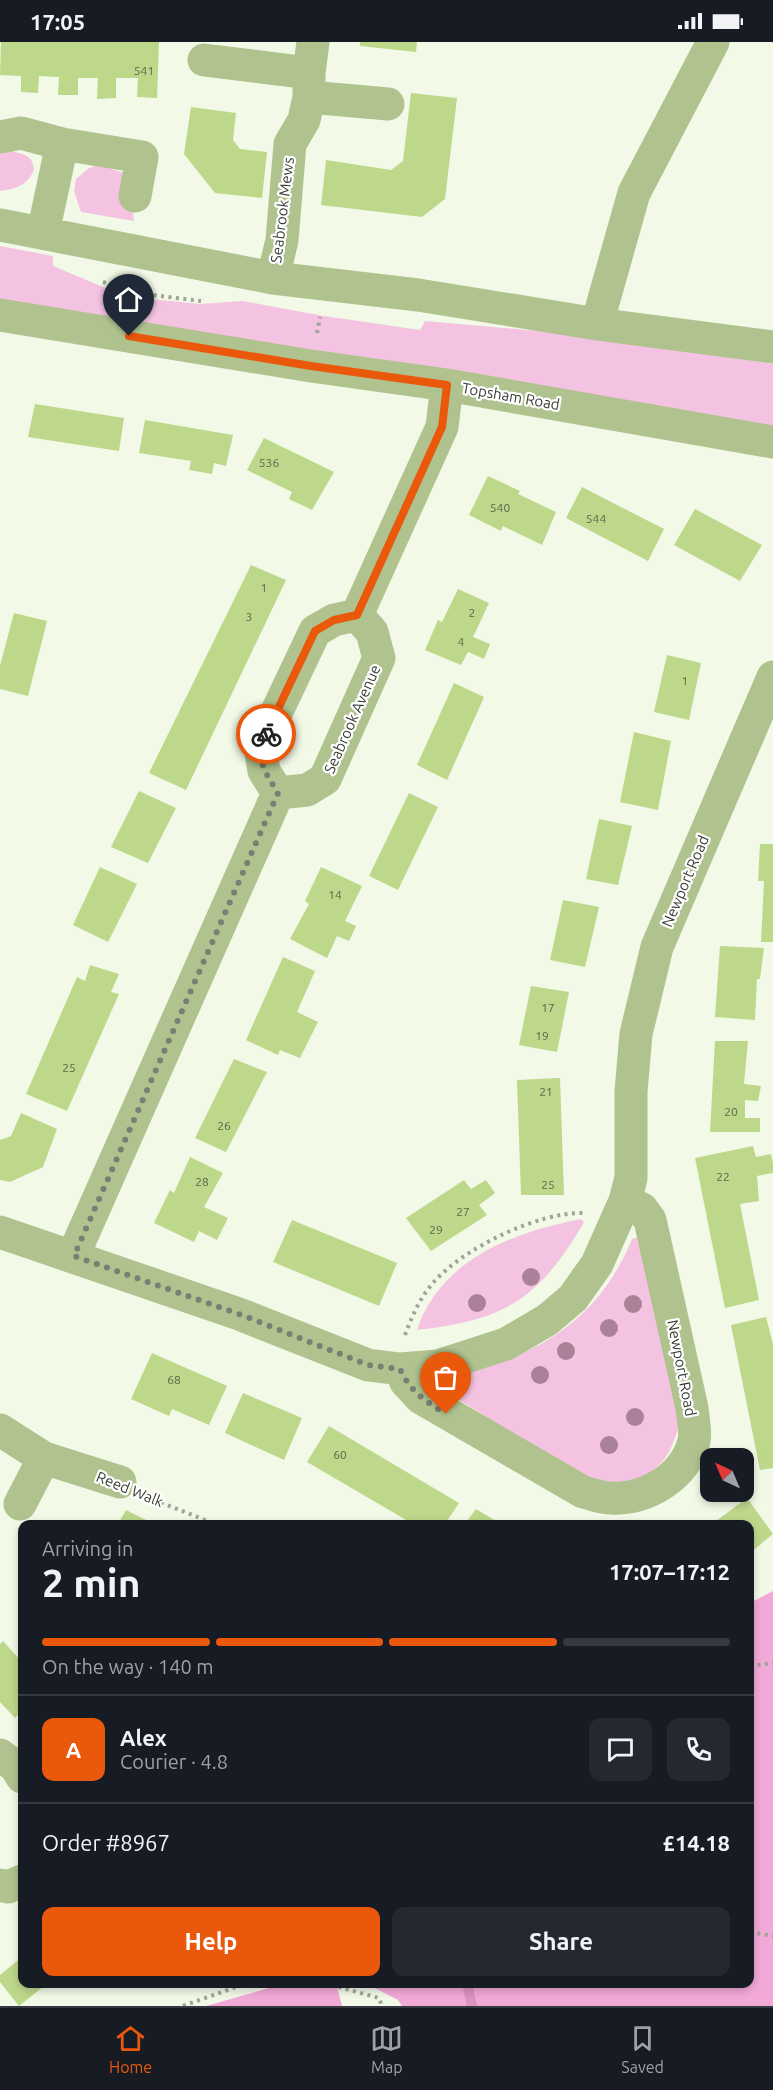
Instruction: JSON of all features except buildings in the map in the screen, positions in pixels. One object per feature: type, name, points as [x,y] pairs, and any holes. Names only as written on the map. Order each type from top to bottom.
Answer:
[{"type":"street","points":[[597,324],[634,193],[713,42]]},
{"type":"street","points":[[204,60],[310,71],[388,104]]},
{"type":"street","name":"Seabrook Mews","points":[[273,278],[282,240],[290,144],[304,120],[310,71]]},
{"type":"street","points":[[0,136],[21,133],[62,144],[142,157],[135,196]]},
{"type":"street","points":[[44,233],[62,144]]},
{"type":"street","points":[[0,225],[273,278],[418,295],[597,324],[773,347]]},
{"type":"street","name":"Topsham Road","points":[[0,315],[311,366],[447,385],[773,442]]},
{"type":"street","points":[[74,1256],[278,793],[264,771],[260,747],[315,631],[334,620],[357,615],[442,427],[447,385]]},
{"type":"street","name":"Seabrook Avenue","points":[[278,793],[307,790],[325,779],[352,719],[379,658],[372,632],[357,615]]},
{"type":"street","name":"Newport Road","points":[[0,1232],[239,1314],[368,1365],[400,1369],[438,1366],[506,1344],[547,1320],[573,1298],[597,1264],[622,1207],[631,1179],[631,1091],[636,1034],[657,947],[773,677]]},
{"type":"street","name":"Newport Road","points":[[400,1369],[406,1382],[421,1398],[583,1492],[609,1498],[624,1498],[647,1492],[671,1479],[686,1459],[694,1439],[692,1408],[650,1220],[642,1209],[622,1207]]},
{"type":"street","name":"Reed Walk","points":[[0,1430],[44,1458],[120,1482]]},
{"type":"street","points":[[20,1504],[44,1458]]},
{"type":"street","points":[[0,1755],[18,1770]]},
{"type":"street","points":[[0,1884],[8,1887],[18,1883]]},
{"type":"path","points":[[400,1369],[404,1338],[416,1306],[434,1282],[470,1251],[565,1212],[622,1207]]},
{"type":"path","name":"Reed Walk","points":[[120,1482],[149,1497],[205,1520]]},
{"type":"path","points":[[754,1665],[773,1663]]},
{"type":"path","points":[[754,1933],[773,1936]]},
{"type":"path","points":[[183,2006],[233,1988]]},
{"type":"path","points":[[342,1988],[378,1998],[382,2006]]},
{"type":"shaded area","points":[[12,151],[30,158],[34,169],[29,179],[21,185],[0,191],[0,153]]},
{"type":"shaded area","points":[[100,165],[121,172],[129,185],[134,221],[81,212],[74,191],[76,179],[89,168]]},
{"type":"shaded area","points":[[0,246],[53,256],[53,266],[115,292],[140,298],[200,304],[243,301],[420,330],[425,321],[573,334],[773,364],[773,426],[0,300]]},
{"type":"shaded area","points":[[581,1219],[584,1222],[552,1270],[517,1301],[497,1312],[474,1320],[417,1330],[428,1306],[443,1285],[482,1253],[530,1232]]},
{"type":"shaded area","points":[[640,1237],[680,1423],[672,1446],[663,1461],[631,1485],[585,1478],[448,1393],[443,1384],[448,1377],[507,1360],[559,1333],[581,1315],[601,1293],[618,1268],[632,1239]]},
{"type":"shaded area","points":[[773,1591],[773,2006],[402,2006],[398,2000],[375,1988],[754,1988],[754,1601]]},
{"type":"shaded area","points":[[269,1988],[337,1988],[342,2006],[206,2006]]},
{"type":"waterway","points":[[468,1988],[472,2006]]},
{"type":"way so far","points":[[266,734],[260,747],[264,771],[278,793],[74,1256],[239,1314],[368,1365],[400,1369],[406,1382],[421,1398],[446,1414]]},
{"type":"route","points":[[129,336],[311,366],[447,385],[447,402],[442,427],[357,615],[334,620],[315,631],[266,734]]}]
